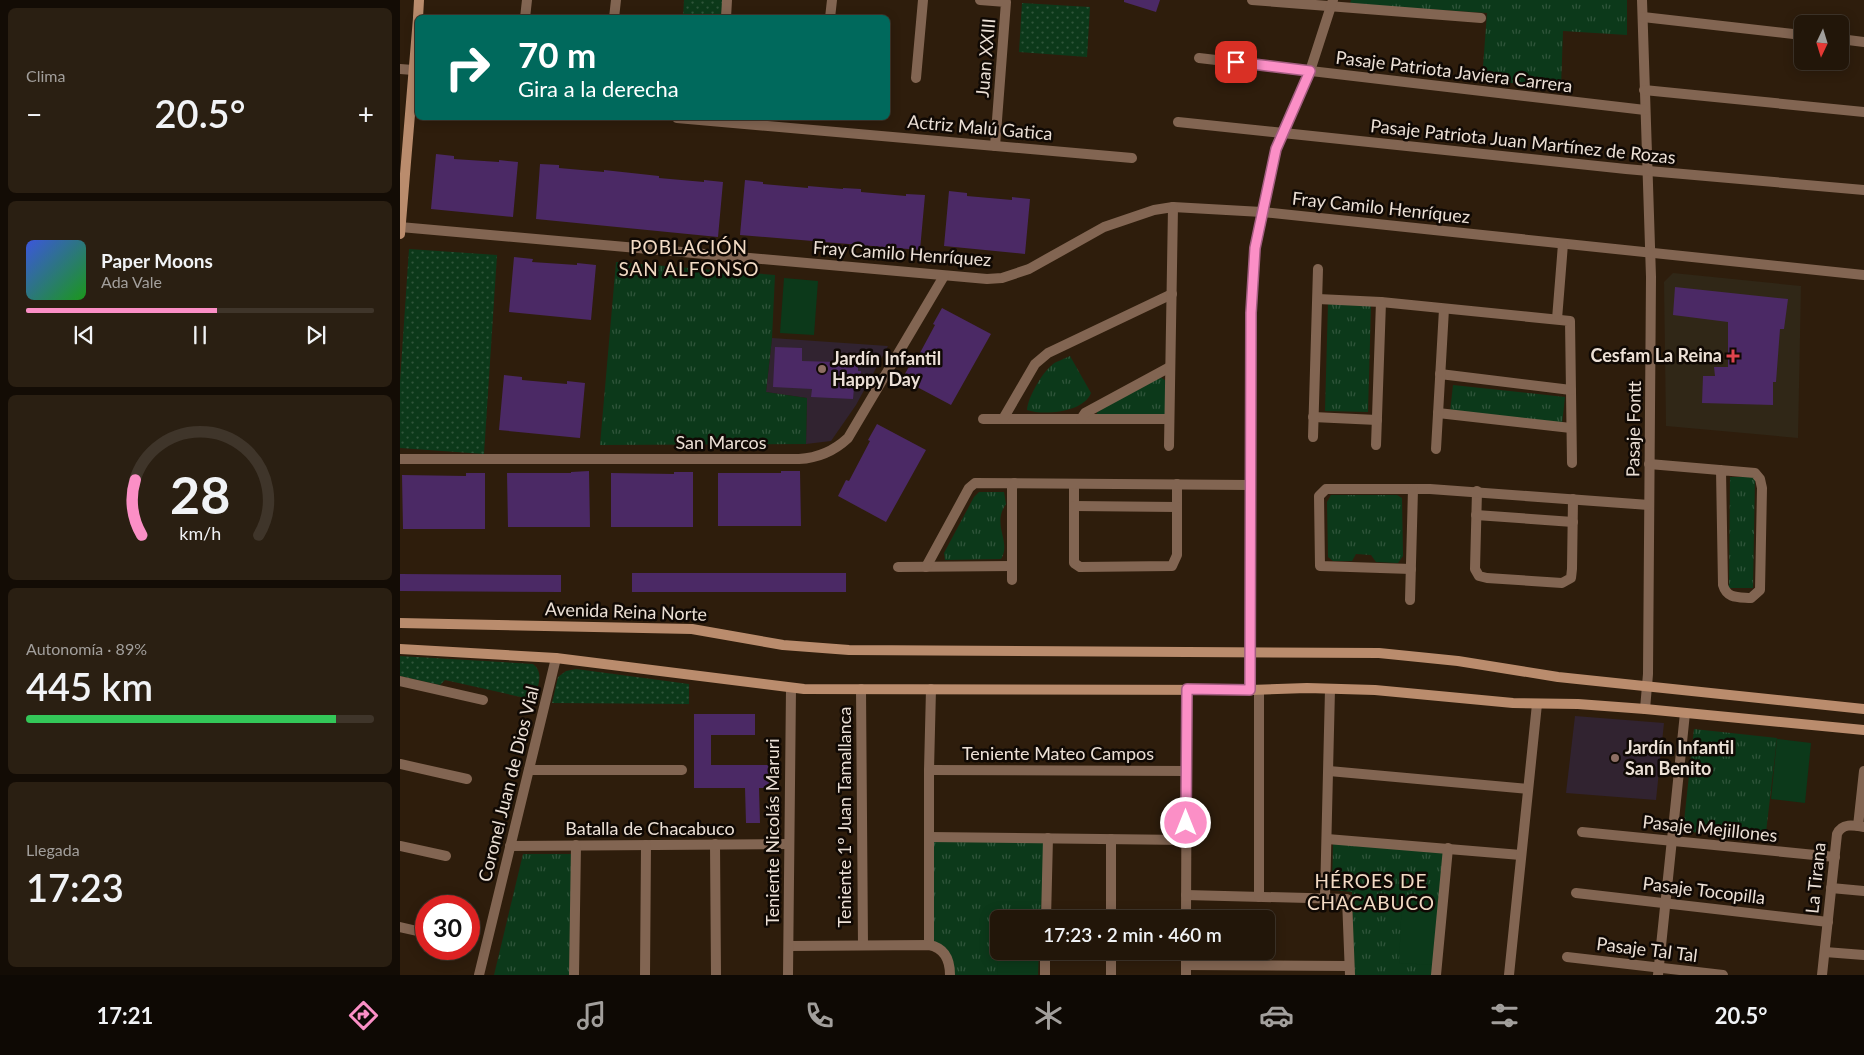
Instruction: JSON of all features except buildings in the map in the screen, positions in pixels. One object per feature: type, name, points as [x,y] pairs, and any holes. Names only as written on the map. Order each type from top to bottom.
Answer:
[{"type":"street","points":[[418,15],[419,0]]},
{"type":"street","points":[[525,15],[527,0]]},
{"type":"street","points":[[614,15],[616,0]]},
{"type":"street","points":[[726,15],[727,0]]},
{"type":"street","points":[[830,15],[832,0]]},
{"type":"street","points":[[916,78],[923,0]]},
{"type":"street","name":"Juan XXIII","points":[[980,0],[1006,2],[995,146]]},
{"type":"street","points":[[1252,0],[1332,3],[1481,18]]},
{"type":"street","name":"Pasaje Fontt","points":[[1642,0],[1650,253],[1649,506],[1647,687],[1645,709]]},
{"type":"street","points":[[1259,896],[1254,690],[1250,652],[1252,279],[1255,248],[1276,149],[1310,71],[1332,3]]},
{"type":"street","points":[[1643,17],[1794,34]]},
{"type":"street","points":[[1849,40],[1864,42]]},
{"type":"street","points":[[400,234],[415,49]]},
{"type":"street","name":"Pasaje Patriota Javiera Carrera","points":[[1199,58],[1645,110]]},
{"type":"street","points":[[400,69],[413,70]]},
{"type":"street","points":[[1644,90],[1864,112]]},
{"type":"street","name":"Actriz Malú Gatica","points":[[728,120],[1132,158]]},
{"type":"street","name":"Pasaje Patriota Juan Martínez de Rozas","points":[[1178,122],[1647,171],[1864,190]]},
{"type":"street","points":[[1169,446],[1173,207]]},
{"type":"street","name":"Fray Camilo Henríquez","points":[[400,227],[988,279],[1016,275],[1029,270],[1104,227],[1154,210],[1173,207],[1262,212],[1864,275]]},
{"type":"street","points":[[1557,319],[1563,244]]},
{"type":"street","points":[[1312,437],[1318,269]]},
{"type":"street","name":"San Marcos","points":[[400,459],[798,459],[816,457],[833,450],[848,438],[944,276]]},
{"type":"street","points":[[1003,419],[1035,364],[1048,352],[1172,294]]},
{"type":"street","points":[[1318,299],[1382,302],[1570,321],[1572,463]]},
{"type":"street","points":[[1376,445],[1382,302]]},
{"type":"street","points":[[1436,449],[1444,309]]},
{"type":"street","points":[[1081,419],[1085,413],[1170,367]]},
{"type":"street","points":[[1440,374],[1571,390]]},
{"type":"street","points":[[1438,413],[1571,428]]},
{"type":"street","points":[[1313,418],[1377,420]]},
{"type":"street","points":[[983,419],[1169,420]]},
{"type":"street","points":[[1649,464],[1721,470],[1755,473],[1760,479],[1762,488],[1760,590],[1751,598],[1731,597],[1725,592],[1723,585],[1721,470]]},
{"type":"street","points":[[926,567],[969,488],[975,483],[1250,485]]},
{"type":"street","points":[[1012,580],[1012,488],[1014,483]]},
{"type":"street","points":[[1074,484],[1074,563],[1080,567],[1172,566],[1177,555],[1177,484]]},
{"type":"street","points":[[1411,569],[1320,566],[1319,496],[1326,489],[1413,488],[1477,491],[1649,506]]},
{"type":"street","points":[[1410,600],[1413,488]]},
{"type":"street","points":[[1477,491],[1475,568],[1479,576],[1487,578],[1562,583],[1571,578],[1573,499]]},
{"type":"street","points":[[1074,506],[1177,506]]},
{"type":"street","points":[[1476,516],[1573,522]]},
{"type":"street","points":[[898,567],[1012,566]]},
{"type":"street","name":"Avenida Reina Norte","points":[[400,623],[692,629],[783,645],[849,650],[1379,653],[1458,661],[1558,677],[1864,709]]},
{"type":"street","points":[[400,649],[556,658],[791,688],[1375,690],[1479,700],[1645,709],[1864,730]]},
{"type":"street","name":"Coronel Juan de Dios Vial","points":[[479,975],[556,658]]},
{"type":"street","points":[[400,681],[483,700]]},
{"type":"street","name":"Teniente Nicolás Maruri","points":[[788,975],[791,688]]},
{"type":"street","name":"Teniente 1º Juan Tamallanca","points":[[861,689],[863,945]]},
{"type":"street","points":[[929,945],[928,770],[931,689]]},
{"type":"street","points":[[1186,910],[1187,689]]},
{"type":"street","points":[[1325,897],[1330,689]]},
{"type":"street","points":[[1509,975],[1537,704]]},
{"type":"street","points":[[1658,971],[1685,713]]},
{"type":"street","points":[[400,764],[467,779]]},
{"type":"street","points":[[529,770],[682,770]]},
{"type":"street","name":"Teniente Mateo Campos","points":[[928,770],[1187,771]]},
{"type":"street","points":[[1329,771],[1528,789]]},
{"type":"street","name":"La Tirana","points":[[1822,975],[1837,834],[1839,829],[1846,826],[1861,826],[1864,771]]},
{"type":"street","name":"Pasaje Mejillones","points":[[1582,832],[1834,857]]},
{"type":"street","points":[[929,837],[1186,840]]},
{"type":"street","points":[[1046,910],[1048,838]]},
{"type":"street","points":[[1111,839],[1111,910]]},
{"type":"street","points":[[1327,839],[1521,855]]},
{"type":"street","points":[[715,844],[716,975]]},
{"type":"street","name":"Batalla de Chacabuco","points":[[510,846],[789,844]]},
{"type":"street","points":[[574,975],[576,845]]},
{"type":"street","points":[[645,975],[646,845]]},
{"type":"street","points":[[400,846],[446,856]]},
{"type":"street","points":[[1436,975],[1448,848]]},
{"type":"street","points":[[1831,888],[1864,891]]},
{"type":"street","name":"Pasaje Tocopilla","points":[[1576,893],[1828,922]]},
{"type":"street","points":[[1186,895],[1347,899],[1349,970],[1186,970]]},
{"type":"street","points":[[400,927],[415,930]]},
{"type":"street","points":[[789,946],[929,945],[939,948],[947,956],[950,975]]},
{"type":"street","points":[[1825,952],[1864,955]]},
{"type":"street","name":"Pasaje Tal Tal","points":[[1567,957],[1658,971],[1722,975]]},
{"type":"street","points":[[1045,960],[1045,975]]},
{"type":"street","points":[[1111,960],[1111,975]]},
{"type":"shaded area","name":"Cesfam La Reina","points":[[1673,273],[1801,286],[1798,438],[1666,426],[1664,282]]},
{"type":"shaded area","name":"Jardín Infantil Happy Day","points":[[772,338],[888,346],[856,405],[831,441],[806,444],[807,398],[766,392]]},
{"type":"shaded area","name":"Jardín Infantil San Benito","points":[[1575,716],[1664,723],[1656,800],[1566,793]]},
{"type":"green space","points":[[684,0],[723,0],[721,15],[683,15]]},
{"type":"green space","points":[[1351,0],[1627,0],[1627,35],[1563,31],[1561,88],[1482,80],[1487,13],[1350,4]]},
{"type":"green space","points":[[1022,3],[1090,7],[1087,57],[1019,52]]},
{"type":"green space","points":[[409,249],[497,255],[484,454],[400,448],[400,382]]},
{"type":"green space","points":[[616,262],[775,275],[772,338],[766,392],[807,398],[806,444],[600,445]]},
{"type":"green space","points":[[784,278],[818,281],[814,335],[780,333]]},
{"type":"green space","points":[[1328,304],[1371,305],[1368,412],[1325,411]]},
{"type":"green space","points":[[1070,356],[1091,393],[1087,399],[1080,405],[1063,411],[1043,413],[1027,410],[1033,392],[1044,374],[1054,364]]},
{"type":"green space","points":[[1160,377],[1165,380],[1165,415],[1097,414],[1097,409]]},
{"type":"green space","points":[[1453,385],[1565,397],[1562,424],[1450,412]]},
{"type":"green space","points":[[1730,477],[1755,477],[1753,588],[1729,588]]},
{"type":"green space","points":[[979,492],[1004,492],[1006,504],[1000,519],[1004,546],[1001,559],[945,560],[944,553],[974,497]]},
{"type":"green space","points":[[1331,495],[1397,495],[1402,498],[1403,556],[1398,563],[1376,562],[1371,555],[1356,554],[1352,561],[1333,561],[1328,557],[1327,502]]},
{"type":"green space","points":[[400,656],[533,664],[539,672],[539,681],[534,700],[445,680],[440,685],[400,676]]},
{"type":"green space","points":[[576,669],[689,684],[689,704],[552,703],[558,677],[566,671]]},
{"type":"green space","points":[[1694,729],[1777,738],[1765,841],[1683,831]]},
{"type":"green space","points":[[1777,739],[1811,743],[1805,803],[1771,799]]},
{"type":"green space","points":[[931,839],[1044,842],[1041,910],[990,910],[990,960],[1039,960],[1038,975],[953,975],[931,943]]},
{"type":"green space","points":[[1333,841],[1445,850],[1434,975],[1353,975],[1352,892],[1332,890]]},
{"type":"green space","points":[[523,854],[574,854],[569,975],[494,975]]},
{"type":"green space","points":[[1402,899],[1437,901],[1434,965],[1399,963]]},
{"type":"green space","points":[[997,960],[1028,960],[1028,975],[997,975]]},
{"type":"place","name":"Cesfam La Reina","points":[[1733,356]]},
{"type":"place","name":"Jardín Infantil Happy Day","points":[[822,369]]},
{"type":"place","name":"Jardín Infantil San Benito","points":[[1615,758]]},
{"type":"district","name":"POBLACIÓN SAN ALFONSO","points":[[689,258]]},
{"type":"district","name":"HÉROES DE CHACABUCO","points":[[1371,892]]},
{"type":"route","points":[[1186,823],[1187,689],[1250,690],[1251,313],[1255,248],[1276,149],[1310,71],[1236,62]]}]
